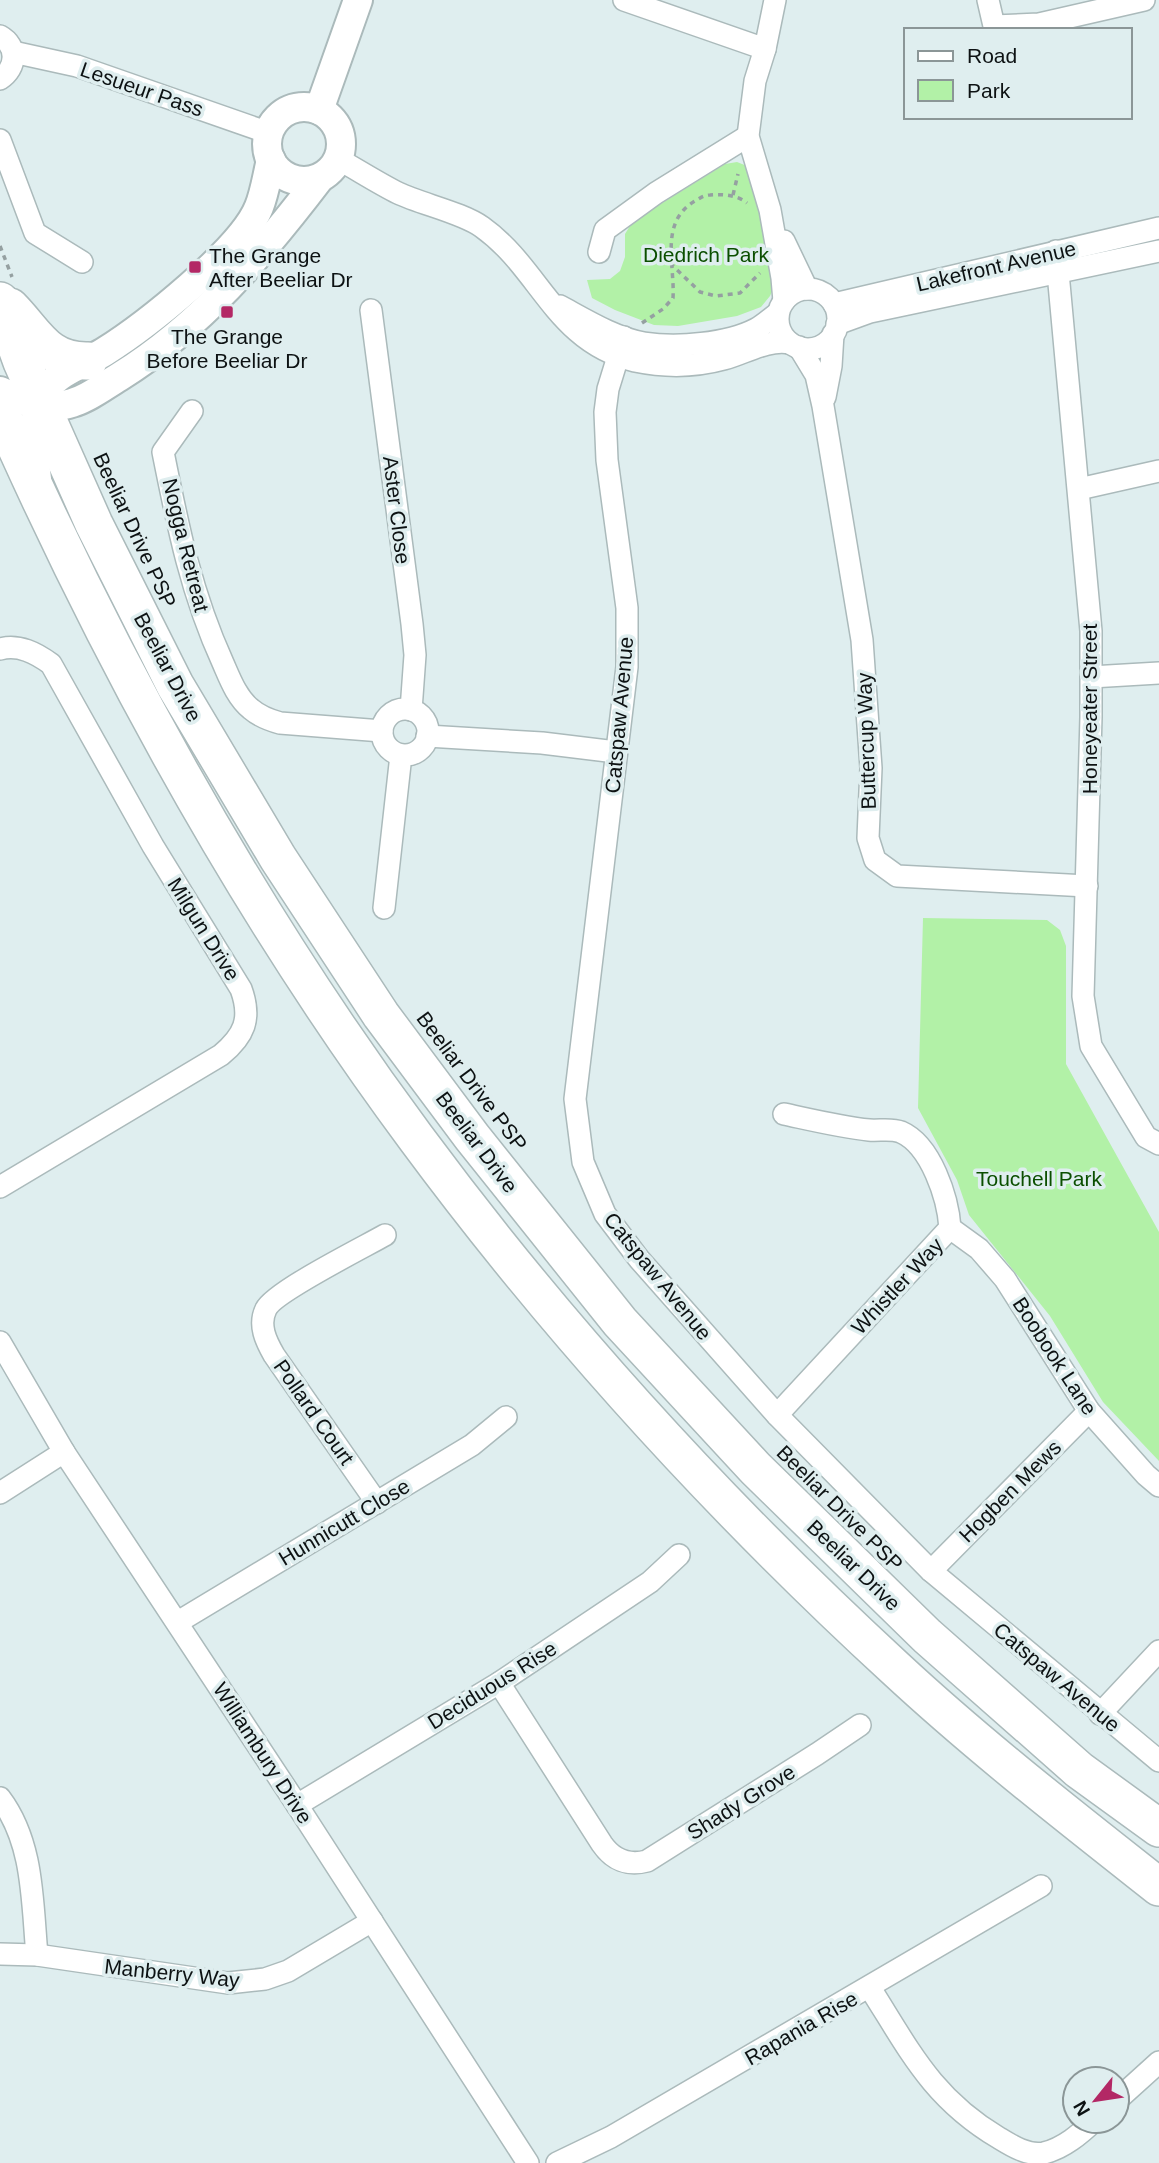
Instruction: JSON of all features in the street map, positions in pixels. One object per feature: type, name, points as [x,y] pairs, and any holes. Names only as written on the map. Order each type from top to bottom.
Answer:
[{"type":"highway","points":[[4,292],[37,339],[53,354],[66,360],[88,361]]},
{"type":"highway","name":"Beeliar Drive","points":[[4,292],[40,404],[94,524],[175,685],[278,858],[381,1015],[530,1212],[620,1322],[755,1468],[927,1636],[1079,1770],[1159,1828]]},
{"type":"highway","name":"Beeliar Drive","points":[[0,411],[106,637],[150,719],[249,888],[361,1061],[475,1216],[571,1334],[654,1428],[772,1550],[897,1670],[1007,1767],[1159,1887]]},
{"type":"street","points":[[319,110],[358,0]]},
{"type":"street","points":[[624,0],[765,49]]},
{"type":"street","points":[[775,0],[755,81],[748,136],[781,307],[780,330],[795,345]]},
{"type":"street","points":[[988,0],[994,26],[1039,24],[1144,0]]},
{"type":"street","points":[[0,79],[11,69],[7,44]]},
{"type":"street","name":"Lesueur Pass","points":[[7,44],[77,66],[270,147]]},
{"type":"street","points":[[0,391],[20,400],[40,404],[71,404],[136,366],[179,335],[247,269],[328,169],[341,148],[336,126],[319,110],[307,107],[295,108],[283,114],[275,122],[259,209],[249,225],[217,261],[171,303],[105,351],[55,380],[46,390],[40,404],[36,415],[33,447],[39,499]]},
{"type":"street","points":[[599,252],[605,230],[656,193],[748,136]]},
{"type":"street","points":[[0,140],[35,233],[82,262]]},
{"type":"street","points":[[270,147],[286,177],[307,181],[328,169],[399,193],[481,226],[510,252],[546,298],[583,319],[621,346],[671,366],[697,365],[724,359],[776,341],[807,349],[822,345],[835,321],[822,293],[807,289],[790,295],[781,307],[755,329],[713,342],[621,346]]},
{"type":"street","points":[[762,209],[807,289]]},
{"type":"street","name":"Lakefront Avenue","points":[[835,321],[1057,261],[1159,228]]},
{"type":"street","name":"Lakefront Avenue","points":[[1057,261],[1159,251]]},
{"type":"street","name":"Honeyeater Street","points":[[1057,261],[1091,631],[1083,996],[1091,1046],[1146,1136],[1159,1144]]},
{"type":"street","name":"Aster Close","points":[[371,310],[415,654],[411,710]]},
{"type":"street","name":"Buttercup Way","points":[[823,406],[831,366],[835,321]]},
{"type":"street","name":"Buttercup Way","points":[[795,345],[816,375],[862,640],[871,768],[867,838],[875,860],[897,876],[1087,886]]},
{"type":"street","name":"Catspaw Avenue","points":[[621,346],[608,389],[605,412],[607,460],[627,608],[627,667],[575,1099],[583,1162],[605,1214],[639,1259],[777,1415],[930,1571],[1159,1761]]},
{"type":"street","name":"Nogga Retreat","points":[[192,411],[163,452],[184,555],[202,614],[240,698],[267,719],[280,723],[382,732]]},
{"type":"street","points":[[1079,489],[1159,471]]},
{"type":"street","name":"Milgun Drive","points":[[0,649],[23,649],[38,654],[51,664],[153,846],[241,989],[246,1003],[244,1031],[235,1043],[220,1055],[0,1187]]},
{"type":"street","points":[[1091,677],[1159,673]]},
{"type":"street","points":[[402,710],[411,710],[422,717],[427,736],[425,743],[415,753],[401,755],[387,747],[382,732],[388,717],[402,710]]},
{"type":"street","points":[[427,736],[542,743],[616,752]]},
{"type":"street","points":[[384,908],[401,755]]},
{"type":"street","name":"Whistler Way","points":[[777,1415],[950,1228],[948,1205],[936,1173],[913,1139],[897,1131],[869,1130],[784,1114]]},
{"type":"street","name":"Boobook Lane","points":[[950,1228],[979,1249],[1005,1279],[1089,1411],[1159,1486]]},
{"type":"street","name":"Pollard Court","points":[[377,1503],[274,1355],[265,1339],[262,1326],[254,1316],[283,1293],[385,1234]]},
{"type":"street","name":"Williambury Drive","points":[[0,1342],[64,1452],[178,1622],[528,2163]]},
{"type":"street","name":"Hogben Mews","points":[[930,1571],[1089,1411]]},
{"type":"street","name":"Hunnicutt Close","points":[[178,1622],[471,1445],[506,1417]]},
{"type":"street","points":[[0,1493],[64,1452]]},
{"type":"street","name":"Deciduous Rise","points":[[297,1805],[499,1684],[650,1582],[679,1555]]},
{"type":"street","points":[[1100,1714],[1159,1651]]},
{"type":"street","name":"Shady Grove","points":[[499,1684],[609,1854],[614,1867],[648,1861],[860,1725]]},
{"type":"street","points":[[0,1798],[18,1830],[28,1857],[37,1955]]},
{"type":"street","name":"Rapania Rise","points":[[557,2163],[611,2137],[1041,1886]]},
{"type":"street","name":"Manberry Way","points":[[0,1954],[37,1955],[228,1983],[245,1982],[288,1971],[372,1921]]},
{"type":"street","points":[[870,1988],[934,2086],[958,2110],[1009,2144],[1028,2152],[1043,2153],[1063,2146],[1077,2135]]},
{"type":"street","points":[[1131,2087],[1159,2062]]},
{"type":"path","points":[[621,346],[673,298],[671,233],[678,217],[687,206],[706,195],[733,195],[762,209]]},
{"type":"path","points":[[0,246],[4,292]]},
{"type":"path","points":[[670,263],[700,292],[716,296],[740,293],[762,272],[765,265]]},
{"type":"green space","name":"Diedrich Park","points":[[737,162],[747,166],[779,276],[770,296],[761,307],[737,316],[678,326],[654,325],[592,298],[587,280],[610,279],[620,271],[625,257],[625,234],[633,221],[725,164]]},
{"type":"green space","name":"Touchell Park","points":[[923,918],[1047,920],[1060,930],[1066,946],[1066,1064],[1159,1232],[1159,1461],[1103,1402],[1050,1316],[969,1215],[957,1180],[918,1108]]},
{"type":"place","name":"The Grange After Beeliar Dr","points":[[195,267]]},
{"type":"place","name":"The Grange Before Beeliar Dr","points":[[227,312]]}]
